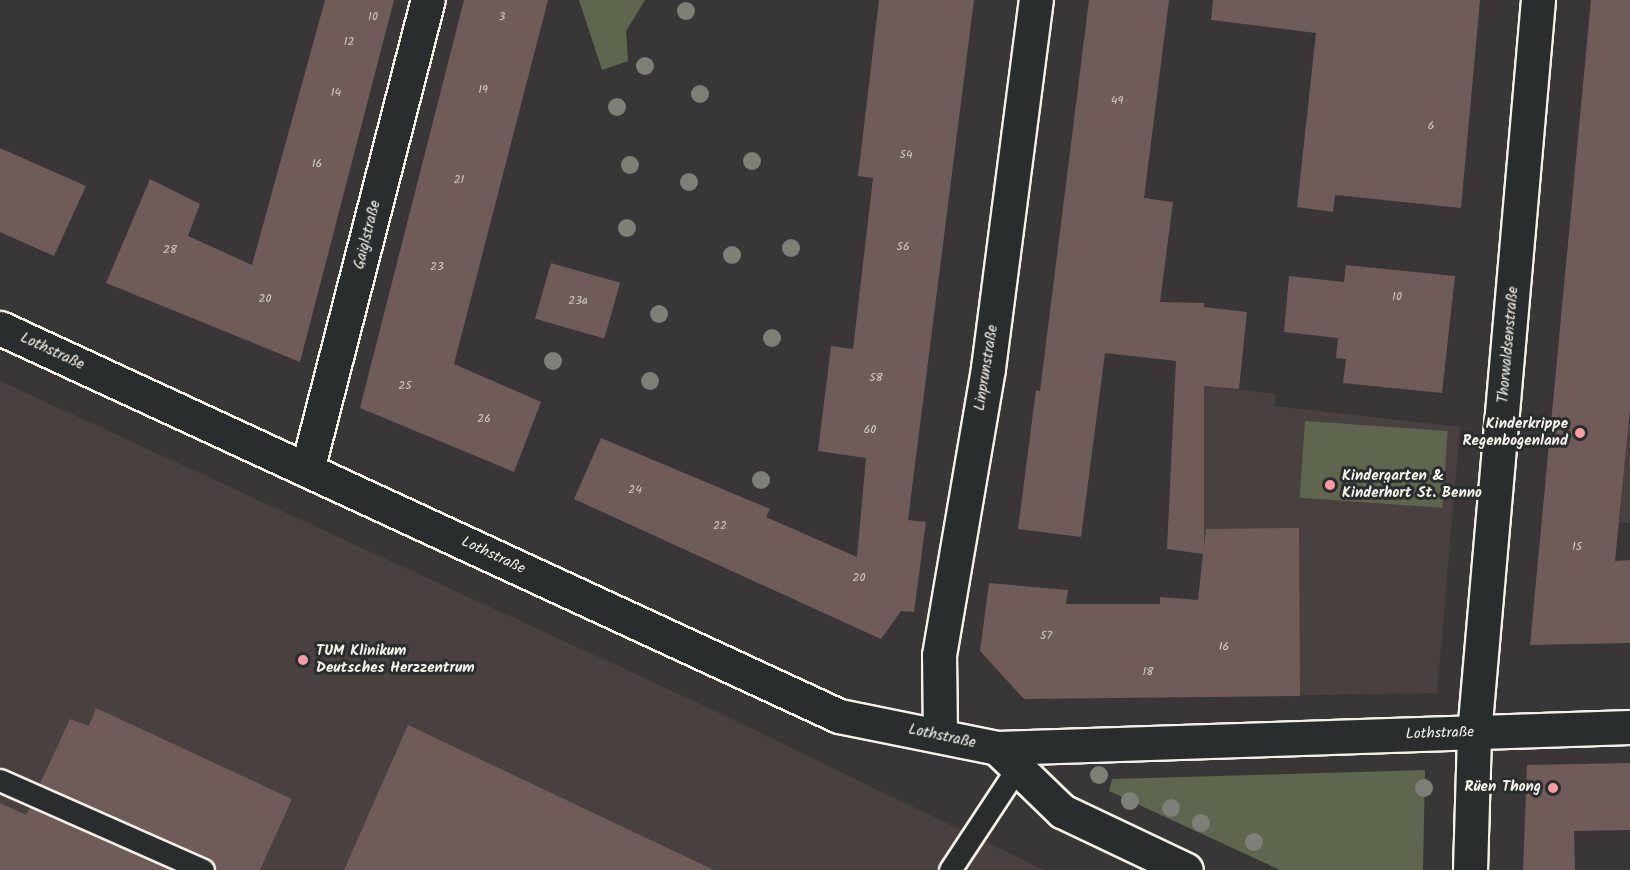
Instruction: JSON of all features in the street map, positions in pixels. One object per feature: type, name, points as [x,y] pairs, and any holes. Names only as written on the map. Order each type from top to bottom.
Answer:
[{"type":"street","name":"Gaiglstraße","points":[[308,470],[428,0]]},
{"type":"street","name":"Linprunstraße","points":[[940,735],[939,655],[988,368],[1036,0]]},
{"type":"street","name":"Thorwaldsenstraße","points":[[1470,870],[1474,734],[1538,0]]},
{"type":"street","name":"Lothstraße","points":[[0,328],[839,716],[940,735],[1006,759],[1062,811],[1186,870]]},
{"type":"street","name":"Lothstraße","points":[[1006,759],[1630,727]]},
{"type":"lane","points":[[950,870],[1006,759]]},
{"type":"lane","points":[[0,780],[203,870]]},
{"type":"shaded area","name":"TUM Klinikum Deutsches Herzzentrum","points":[[0,381],[696,702],[1044,870],[0,870]]},
{"type":"shaded area","name":"Kindergarten & Kinderhort St. Benno","points":[[1204,386],[1276,394],[1275,406],[1460,427],[1437,693],[1204,697]]},
{"type":"shaded area","points":[[1630,409],[1630,523],[1619,523]]},
{"type":"green space","points":[[579,0],[645,0],[626,31],[628,61],[602,70]]},
{"type":"green space","points":[[1305,421],[1448,431],[1442,508],[1300,498]]},
{"type":"green space","points":[[1425,770],[1423,870],[1280,870],[1109,791],[1112,779]]},
{"type":"building","points":[[325,0],[394,0],[300,362],[106,283],[150,179],[200,204],[188,236],[252,265]]},
{"type":"building","points":[[464,0],[548,0],[454,364],[541,402],[514,472],[360,408]]},
{"type":"building","points":[[879,0],[974,0],[908,520],[926,522],[914,612],[901,611],[881,639],[574,499],[601,438],[770,509],[766,517],[857,557],[866,458],[818,451],[831,346],[853,349],[873,178],[858,176]]},
{"type":"building","points":[[1089,0],[1169,0],[1144,198],[1173,202],[1160,302],[1204,303],[1204,307],[1247,312],[1239,389],[1204,386],[1204,550],[1206,529],[1299,528],[1300,696],[1024,699],[980,651],[989,583],[1068,590],[1066,604],[1160,604],[1160,597],[1198,600],[1203,554],[1167,549],[1176,361],[1105,353],[1081,537],[1018,529],[1036,390],[1040,391]]},
{"type":"building","points":[[1213,0],[1480,0],[1461,208],[1335,195],[1333,212],[1297,207],[1316,33],[1211,20]]},
{"type":"building","points":[[1591,0],[1630,0],[1630,409],[1615,561],[1630,560],[1630,643],[1530,645]]},
{"type":"building","points":[[0,148],[86,186],[54,256],[0,232]]},
{"type":"building","points":[[551,263],[620,283],[604,339],[535,319]]},
{"type":"building","points":[[1346,265],[1455,276],[1442,393],[1343,383],[1346,359],[1336,358],[1338,338],[1284,332],[1289,276],[1344,282]]},
{"type":"building","points":[[96,708],[292,799],[260,870],[216,870],[208,858],[40,784],[70,719],[89,726]]},
{"type":"building","points":[[408,725],[714,870],[344,870]]},
{"type":"building","points":[[1630,763],[1630,830],[1574,831],[1575,870],[1523,870],[1527,765]]},
{"type":"building","points":[[0,803],[26,815],[30,807],[172,870],[0,870]]},
{"type":"place","name":"Kinderkrippe Regenbogenland","points":[[1580,433]]},
{"type":"place","name":"Kindergarten & Kinderhort St. Benno","points":[[1330,485]]},
{"type":"place","name":"TUM Klinikum Deutsches Herzzentrum","points":[[303,660]]},
{"type":"place","name":"Rüen Thong","points":[[1553,788]]}]
